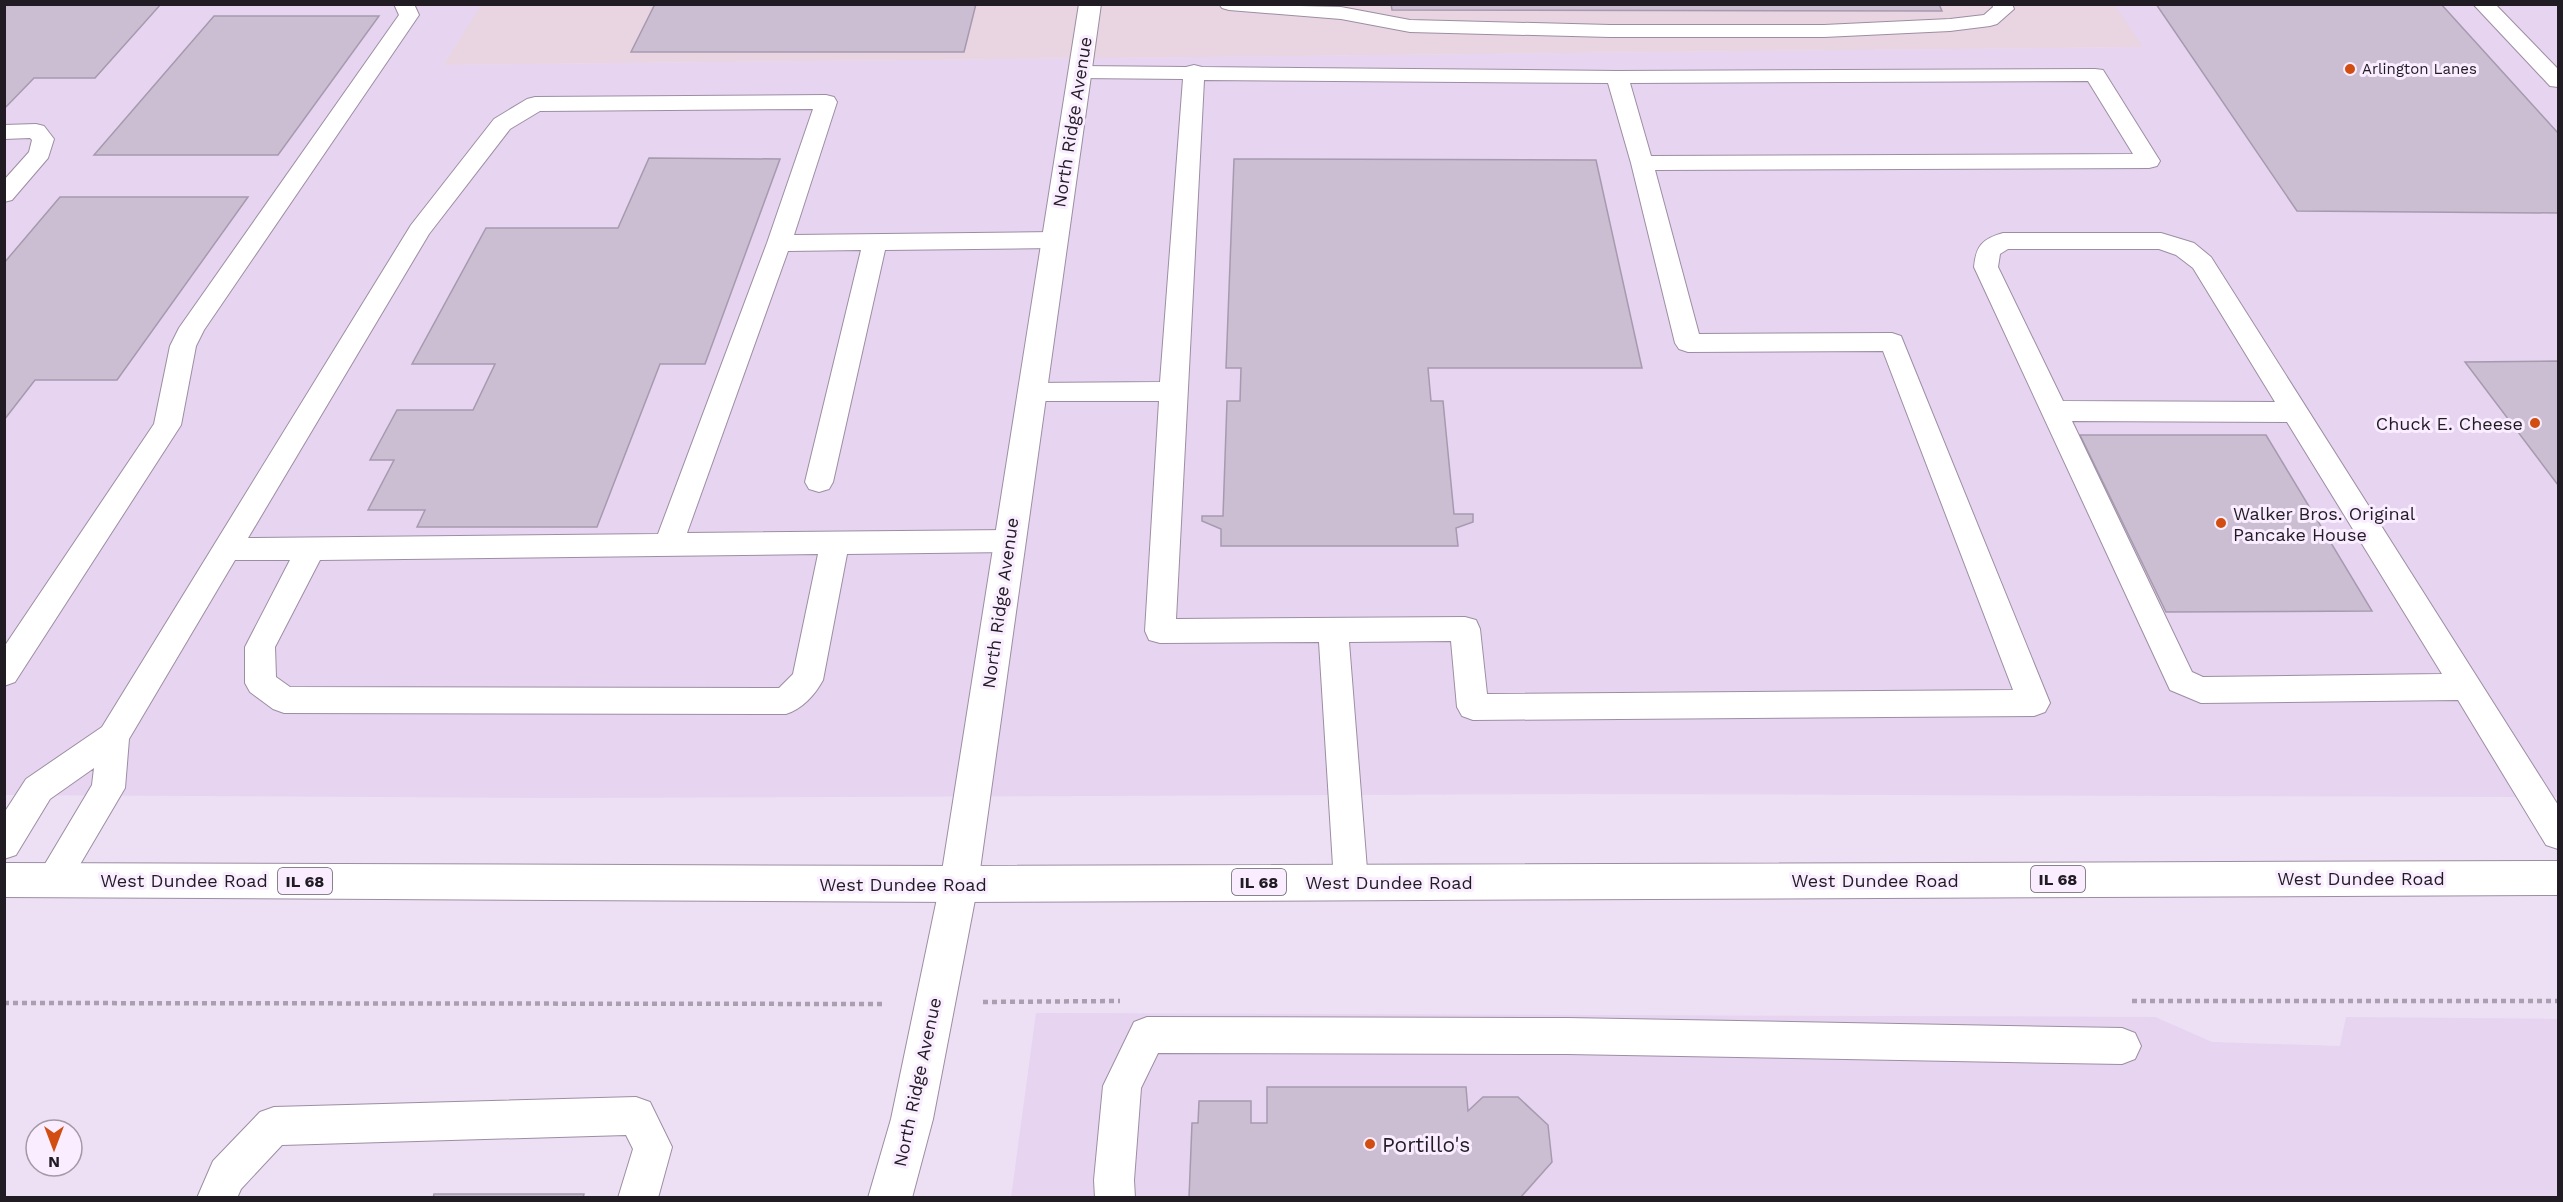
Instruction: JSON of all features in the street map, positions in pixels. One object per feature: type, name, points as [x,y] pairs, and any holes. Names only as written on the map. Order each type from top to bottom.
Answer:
[{"type":"main road","name":"North Ridge Avenue","points":[[890,1197],[912,1119],[959,884],[1089,4]]},
{"type":"main road","name":"West Dundee Road","points":[[4,880],[959,884],[2559,878]]},
{"type":"lane","points":[[4,673],[167,424],[183,346],[192,328],[409,15],[404,4]]},
{"type":"lane","points":[[1229,4],[1341,9],[1410,26],[1610,31],[1824,31],[1950,25],[1990,20],[2004,9],[2002,4]]},
{"type":"lane","points":[[2483,4],[2559,81]]},
{"type":"lane","points":[[1194,71],[1160,631],[1465,629],[1473,707],[2034,703],[1892,342],[1688,343],[1642,163],[1617,77]]},
{"type":"lane","points":[[1080,72],[1194,71],[1617,77],[2095,75],[2149,161],[1642,163]]},
{"type":"lane","points":[[4,844],[38,789],[113,737],[419,230],[502,124],[535,104],[826,102],[779,243],[668,545]]},
{"type":"lane","points":[[4,132],[36,131],[43,139],[40,153],[4,195]]},
{"type":"lane","points":[[779,243],[1054,240]]},
{"type":"lane","points":[[2467,687],[2201,690],[2181,681],[1986,267],[1989,250],[2003,241],[2161,241],[2185,249],[2202,263],[2559,834]]},
{"type":"lane","points":[[819,482],[875,242]]},
{"type":"lane","points":[[1032,392],[1173,391]]},
{"type":"lane","points":[[2054,411],[2295,412]]},
{"type":"lane","points":[[226,549],[1010,541]]},
{"type":"lane","points":[[311,549],[260,647],[261,683],[284,700],[786,701],[807,680],[835,543]]},
{"type":"lane","points":[[1333,630],[1351,882]]},
{"type":"lane","points":[[53,879],[108,788],[113,737]]},
{"type":"lane","points":[[1114,1197],[1122,1086],[1147,1035],[1555,1036],[2122,1046]]},
{"type":"lane","points":[[217,1197],[227,1175],[274,1126],[636,1116],[653,1147],[638,1197]]},
{"type":"path","points":[[4,1003],[818,1005]]},
{"type":"shaded area","points":[[482,4],[2114,4],[2143,47],[443,65]]},
{"type":"shaded area","points":[[5,5],[482,5],[443,65],[2142,47],[2114,5],[2558,5],[2558,797],[1583,794],[556,798],[5,795]]},
{"type":"shaded area","points":[[1036,1013],[2155,1017],[2212,1042],[2340,1046],[2346,1017],[2558,1019],[2558,1197],[1011,1198]]},
{"type":"building","points":[[4,4],[161,4],[95,78],[34,78],[4,109]]},
{"type":"building","points":[[655,4],[976,4],[964,52],[631,52]]},
{"type":"building","points":[[1391,4],[1939,4],[1942,11],[1392,10]]},
{"type":"building","name":"Arlington Lanes","points":[[2156,4],[2441,4],[2558,133],[2558,213],[2297,211]]},
{"type":"building","points":[[214,16],[379,16],[278,155],[94,155]]},
{"type":"building","points":[[649,158],[780,159],[705,364],[660,364],[597,527],[417,527],[425,510],[368,510],[394,460],[370,460],[397,410],[473,410],[495,364],[412,364],[486,228],[618,228]]},
{"type":"building","points":[[1234,159],[1596,160],[1642,368],[1428,368],[1431,401],[1443,401],[1454,514],[1473,514],[1473,522],[1456,528],[1458,546],[1221,546],[1221,529],[1202,521],[1202,516],[1223,516],[1227,401],[1240,401],[1241,368],[1226,368]]},
{"type":"building","points":[[60,197],[248,197],[117,380],[35,380],[4,420],[4,263]]},
{"type":"building","name":"Chuck E. Cheese","points":[[2558,361],[2558,485],[2465,362]]},
{"type":"building","name":"Walker Bros. Original Pancake House","points":[[2080,435],[2266,435],[2372,611],[2166,612]]},
{"type":"building","name":"Portillo's","points":[[1267,1087],[1466,1087],[1468,1111],[1483,1097],[1518,1097],[1548,1125],[1552,1162],[1520,1198],[1189,1198],[1192,1123],[1198,1123],[1199,1101],[1251,1101],[1251,1123],[1267,1123]]},
{"type":"building","points":[[434,1194],[584,1194],[583,1198],[433,1198]]},
{"type":"place","name":"Arlington Lanes","points":[[2350,69]]},
{"type":"place","name":"Chuck E. Cheese","points":[[2535,423]]},
{"type":"place","name":"Walker Bros. Original Pancake House","points":[[2221,523]]},
{"type":"place","name":"Portillo's","points":[[1370,1144]]}]
